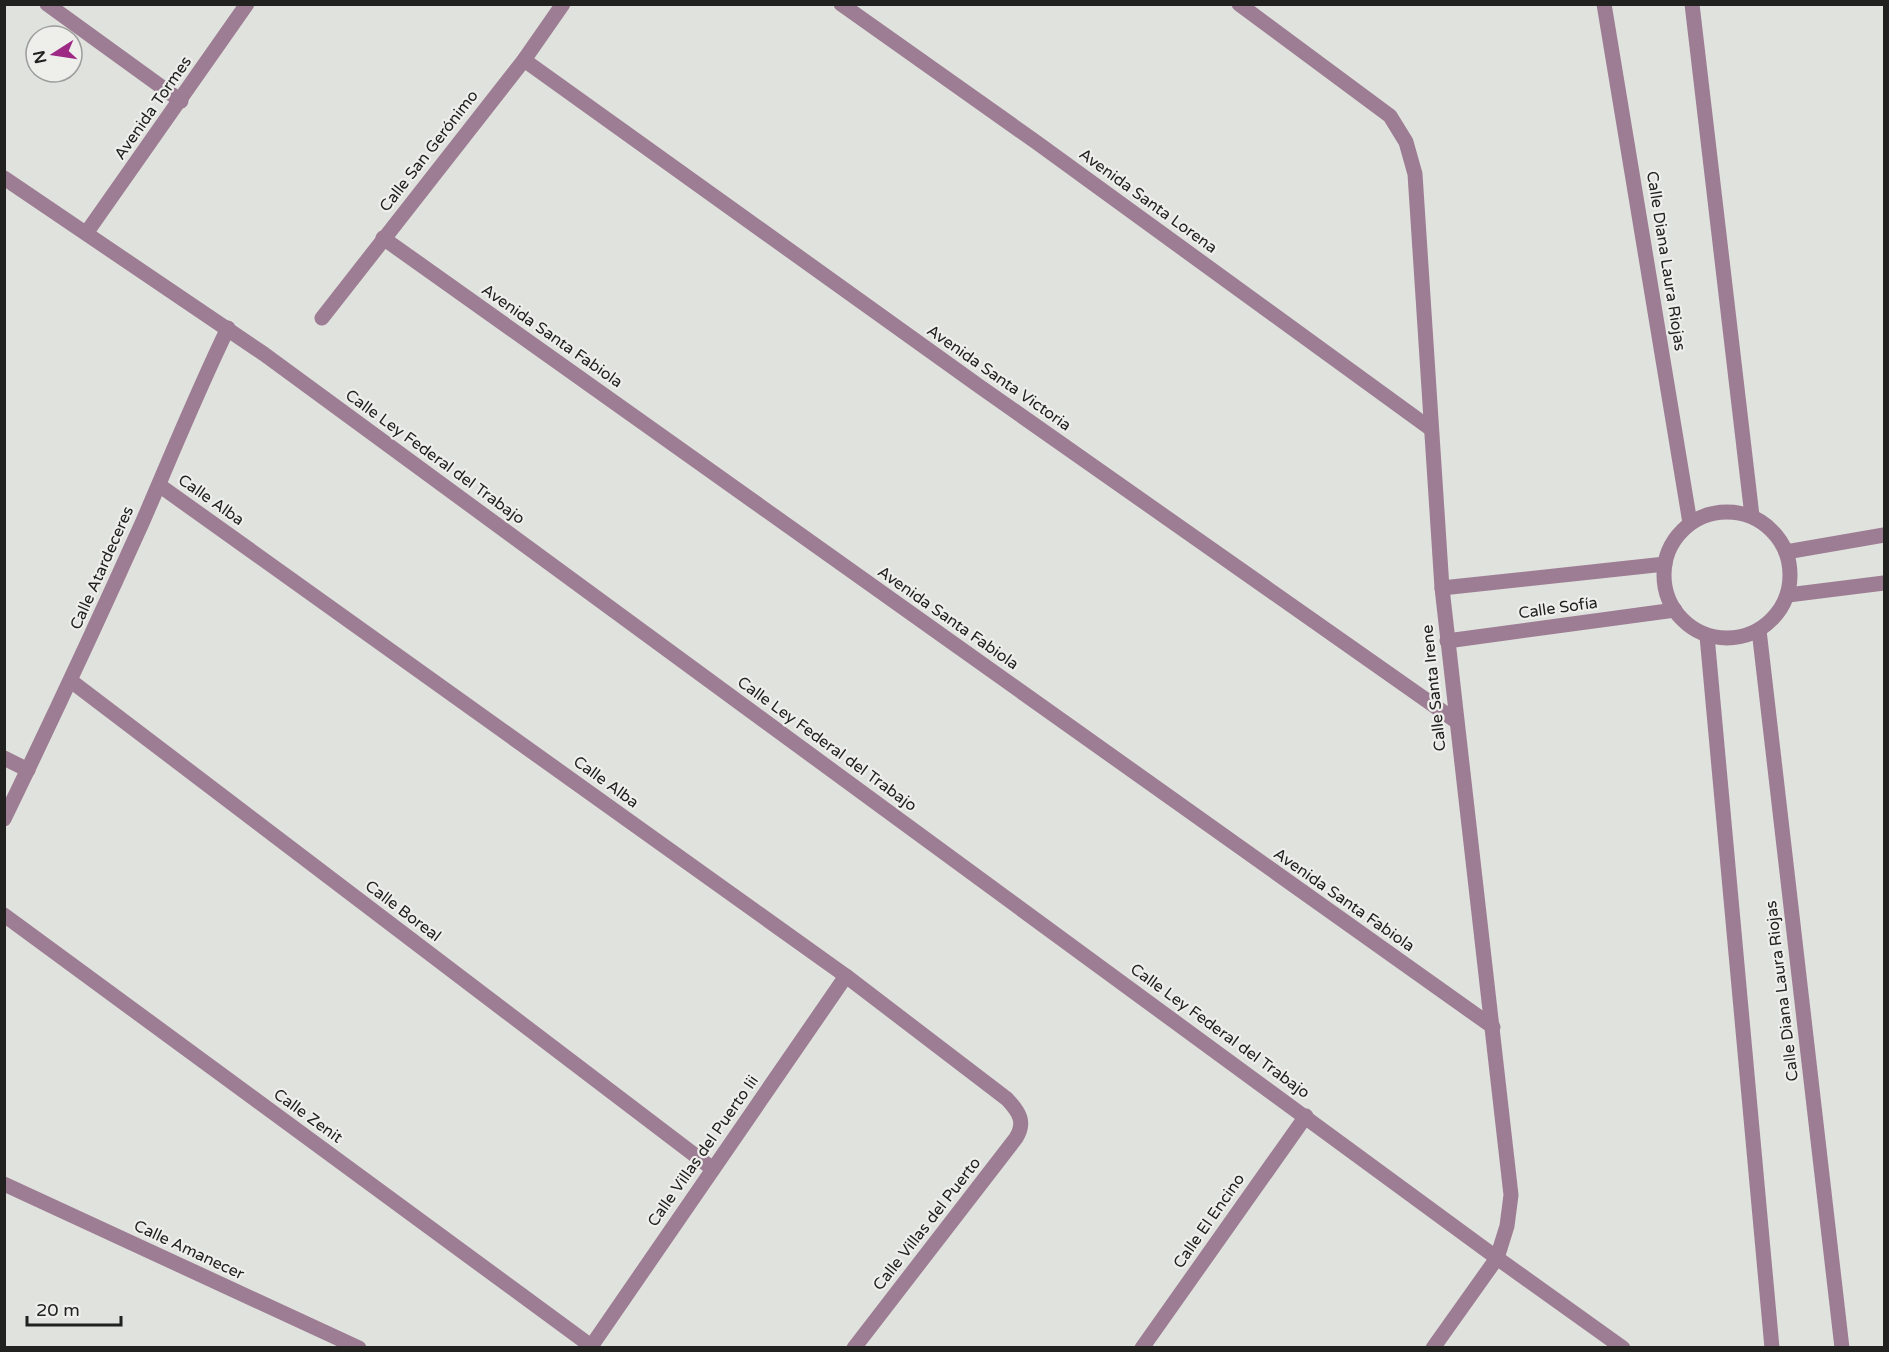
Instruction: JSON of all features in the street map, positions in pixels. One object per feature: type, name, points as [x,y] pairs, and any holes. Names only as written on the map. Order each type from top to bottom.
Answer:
[{"type":"street","points":[[47,4],[181,101]]},
{"type":"street","name":"Avenida Tormes","points":[[87,232],[248,4]]},
{"type":"street","name":"Calle San Gerónimo","points":[[322,318],[524,60],[563,4]]},
{"type":"street","name":"Avenida Santa Lorena","points":[[841,4],[1036,142],[1431,429]]},
{"type":"street","name":"Calle Santa Irene","points":[[1239,4],[1390,116],[1406,142],[1415,174],[1442,588],[1511,1195],[1507,1226],[1497,1258],[1433,1347]]},
{"type":"street","name":"Calle Diana Laura Riojas","points":[[1604,4],[1690,523]]},
{"type":"street","points":[[1692,4],[1752,516]]},
{"type":"street","name":"Avenida Santa Victoria","points":[[524,60],[979,386],[1456,721]]},
{"type":"street","name":"Calle Ley Federal del Trabajo","points":[[6,184],[87,232],[228,328],[1497,1258],[1623,1347]]},
{"type":"street","name":"Avenida Santa Fabiola","points":[[383,238],[1493,1027]]},
{"type":"street","name":"Calle Atardeceres","points":[[4,819],[71,681],[159,485],[193,400],[228,328]]},
{"type":"street","name":"Calle Alba","points":[[159,485],[846,976],[1007,1099],[1022,1121]]},
{"type":"street","points":[[1730,511],[1752,516],[1767,525],[1778,537],[1786,552],[1791,573],[1788,595],[1772,621],[1759,630],[1743,637],[1725,639],[1707,636],[1689,626],[1675,610],[1665,588],[1665,564],[1678,534],[1690,523],[1710,514],[1730,511]]},
{"type":"street","points":[[1786,552],[1884,535]]},
{"type":"street","name":"Calle Sofía","points":[[1442,588],[1665,564]]},
{"type":"street","points":[[1788,595],[1884,583]]},
{"type":"street","name":"Calle Sofía","points":[[1447,641],[1675,610]]},
{"type":"street","name":"Calle Diana Laura Riojas","points":[[1759,630],[1842,1347]]},
{"type":"street","points":[[1707,636],[1772,1347]]},
{"type":"street","name":"Calle Boreal","points":[[71,681],[713,1169]]},
{"type":"street","points":[[4,758],[28,770]]},
{"type":"street","name":"Calle Zenit","points":[[4,915],[591,1347]]},
{"type":"street","name":"Calle Villas del Puerto Iii","points":[[591,1347],[846,976]]},
{"type":"street","name":"Calle El Encino","points":[[1142,1347],[1306,1116]]},
{"type":"street","name":"Calle Villas del Puerto","points":[[854,1347],[1016,1138],[1022,1129],[1022,1121]]},
{"type":"street","name":"Calle Amanecer","points":[[4,1184],[358,1347]]}]
